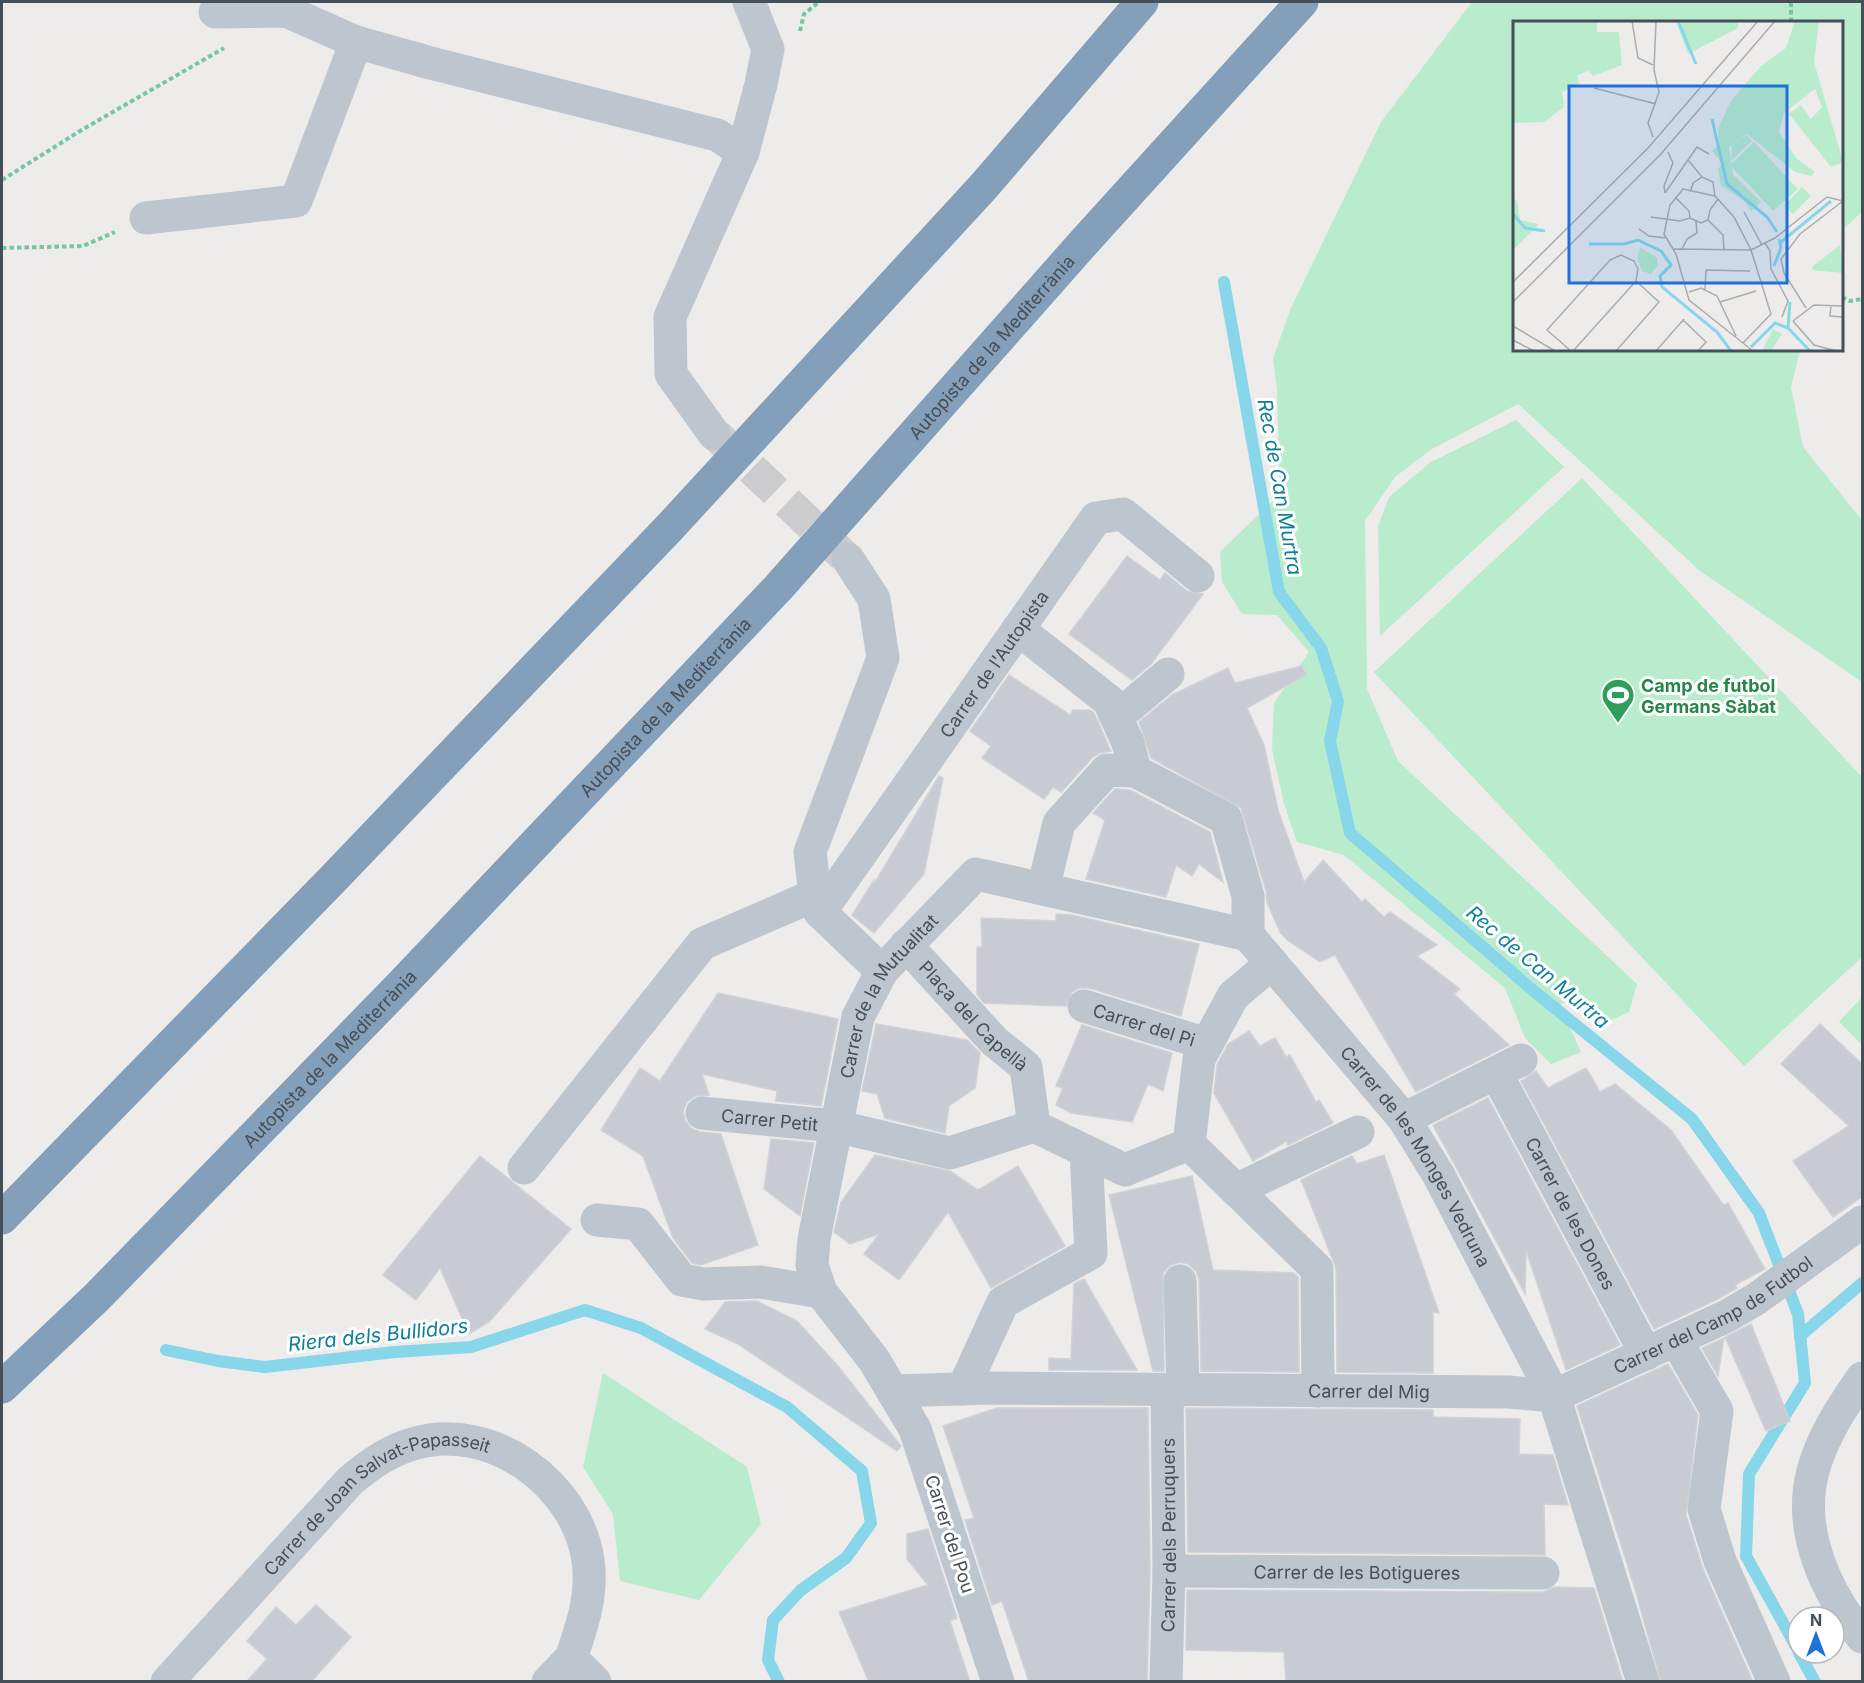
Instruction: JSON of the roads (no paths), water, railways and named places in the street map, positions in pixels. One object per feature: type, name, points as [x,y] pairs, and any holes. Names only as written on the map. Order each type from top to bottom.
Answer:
[{"type":"highway","points":[[2,1218],[332,880],[670,527],[984,186],[1142,2]]},
{"type":"highway","name":"Autopista de la Mediterrània","points":[[2,1386],[97,1297],[401,985],[778,588],[1077,250],[1302,2]]},
{"type":"street","points":[[714,434],[671,374],[670,317],[743,152],[768,49],[749,2]]},
{"type":"street","points":[[215,12],[286,11],[356,42],[717,135],[743,152]]},
{"type":"street","points":[[146,218],[296,201],[356,42]]},
{"type":"street","name":"Carrer de l'Autopista","points":[[818,903],[1096,518],[1123,514],[1198,576]]},
{"type":"street","points":[[848,559],[874,599],[883,658],[810,852],[818,903],[882,970]]},
{"type":"street","points":[[1018,629],[1109,701],[1128,743],[1135,771]]},
{"type":"street","points":[[1114,713],[1130,706],[1168,674]]},
{"type":"street","points":[[1043,889],[1059,824],[1107,770],[1135,771],[1226,819],[1248,896],[1248,936]]},
{"type":"street","name":"Carrer de la Mutualitat","points":[[893,1390],[874,1360],[821,1292],[812,1265],[814,1239],[858,1017],[882,970],[976,873],[1248,936]]},
{"type":"street","points":[[524,1168],[702,944],[818,903]]},
{"type":"street","name":"Carrer de les Monges Vedruna","points":[[1248,936],[1404,1119],[1438,1174],[1554,1395],[1643,1682]]},
{"type":"street","name":"Plaça del Capellà","points":[[906,945],[994,1041],[1026,1067],[1034,1126]]},
{"type":"street","name":"Carrer del Pi","points":[[1084,1006],[1207,1044],[1233,996],[1272,963]]},
{"type":"street","points":[[1189,1144],[1199,1059],[1207,1044]]},
{"type":"street","name":"Carrer de les Dones","points":[[1404,1119],[1509,1066],[1646,1354]]},
{"type":"street","name":"Carrer Petit","points":[[702,1113],[835,1126]]},
{"type":"street","points":[[835,1126],[950,1153],[1034,1126],[1125,1170],[1189,1144]]},
{"type":"street","points":[[1236,1190],[1358,1132]]},
{"type":"street","points":[[1189,1144],[1317,1269],[1318,1391]]},
{"type":"street","points":[[963,1389],[1003,1302],[1091,1253],[1086,1151]]},
{"type":"street","points":[[597,1220],[638,1224],[682,1280],[703,1284],[761,1282],[821,1292]]},
{"type":"street","name":"Carrer del Camp de Futbol","points":[[1554,1395],[1727,1316],[1756,1299],[1863,1222]]},
{"type":"street","points":[[1175,1390],[1180,1281]]},
{"type":"street","points":[[1676,1340],[1717,1411],[1704,1509],[1720,1561],[1774,1682]]},
{"type":"street","points":[[1863,1378],[1825,1438],[1812,1473],[1812,1537],[1820,1566],[1847,1594],[1843,1613],[1863,1637]]},
{"type":"street","name":"Carrer del Mig","points":[[893,1390],[1509,1392],[1554,1395]]},
{"type":"street","name":"Carrer del Pou","points":[[893,1390],[915,1429],[998,1682]]},
{"type":"street","name":"Carrer dels Perruquers","points":[[1166,1682],[1175,1390]]},
{"type":"street","name":"Carrer de Joan Salvat-Papasseit","points":[[167,1682],[350,1481],[372,1462],[396,1449],[419,1442],[446,1439],[477,1443],[508,1452],[536,1472],[570,1509],[582,1536],[590,1581],[584,1618],[572,1658]]},
{"type":"street","name":"Carrer de les Botigueres","points":[[1169,1571],[1543,1573]]},
{"type":"street","points":[[548,1682],[572,1658],[595,1682]]},
{"type":"waterway","name":"Rec de Can Murtra","points":[[1224,282],[1279,592],[1321,648],[1338,701],[1330,741],[1350,833],[1535,992],[1692,1119],[1759,1213],[1798,1314],[1805,1383],[1749,1474],[1746,1556],[1786,1628]]},
{"type":"waterway","points":[[1800,1336],[1862,1283]]},
{"type":"waterway","name":"Riera dels Bullidors","points":[[166,1350],[218,1361],[265,1367],[395,1352],[471,1347],[585,1310],[641,1328],[787,1407],[862,1471],[871,1523],[846,1558],[801,1590],[773,1620],[768,1660],[779,1682]]},
{"type":"waterway","name":"Rec de Can Murtra","points":[[1806,1665],[1815,1682]]},
{"type":"tunnel","points":[[716,435],[844,556]]},
{"type":"place","name":"Camp de futbol Germans Sàbat","points":[[1618,724]]}]
